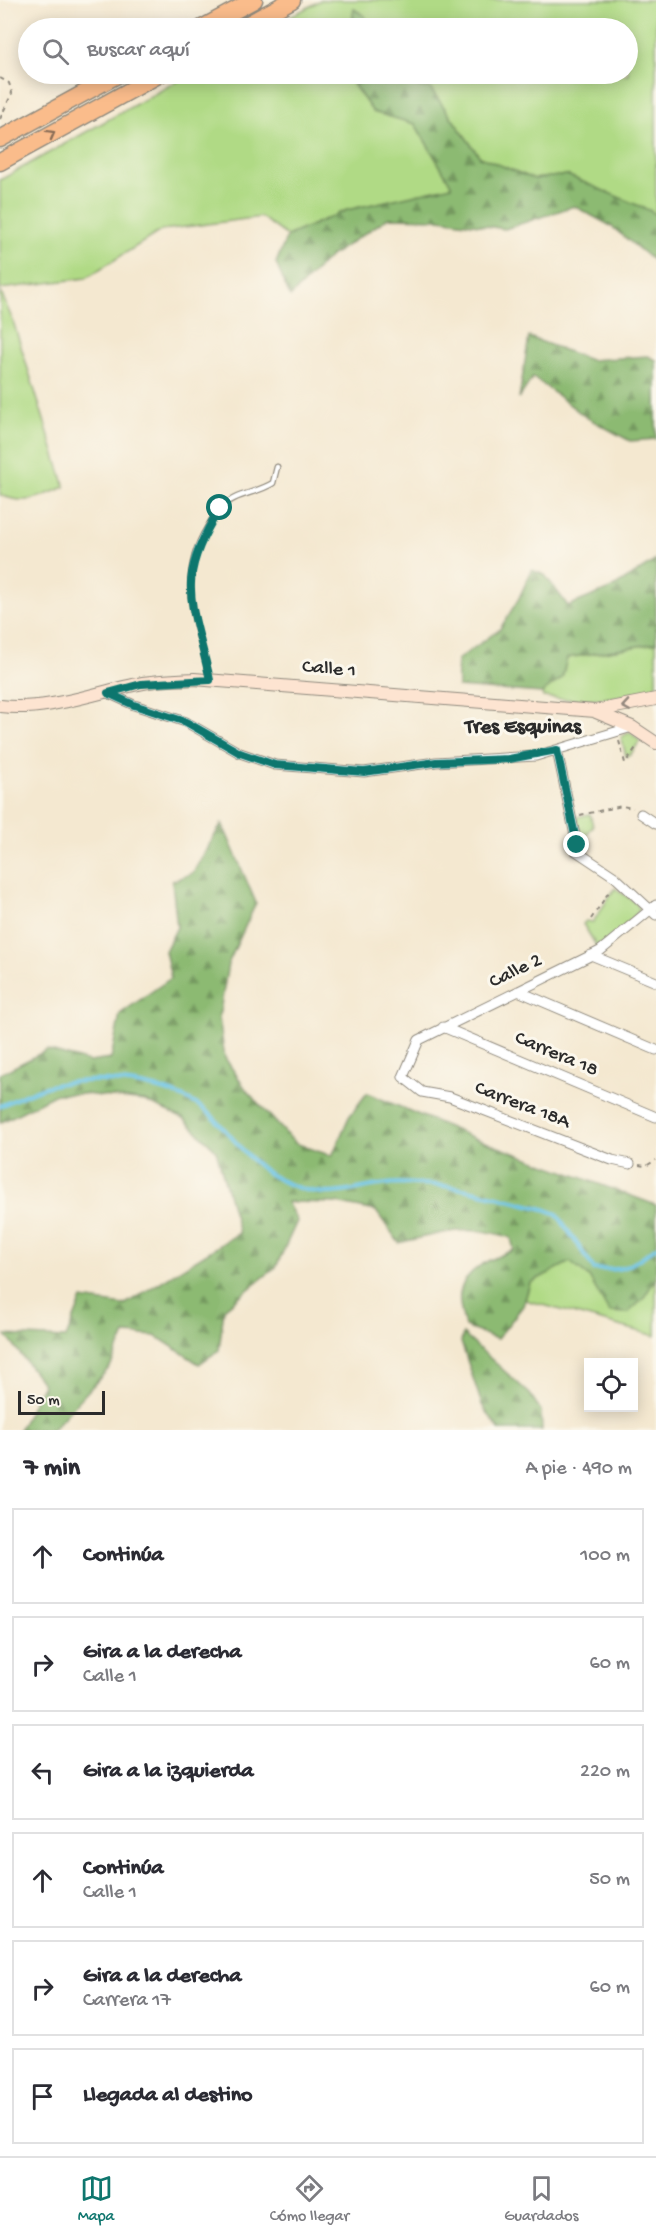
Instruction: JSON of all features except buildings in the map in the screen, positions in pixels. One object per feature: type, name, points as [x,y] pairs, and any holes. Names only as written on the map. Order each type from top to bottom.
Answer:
[{"type":"highway","points":[[221,18],[254,0]]},
{"type":"highway","points":[[259,18],[292,0]]},
{"type":"highway","points":[[0,139],[101,84]]},
{"type":"highway","points":[[0,162],[142,84]]},
{"type":"street","name":"Calle 1","points":[[0,706],[35,706],[108,693],[150,682],[210,680],[595,711],[656,699]]},
{"type":"street","points":[[108,693],[134,705],[186,722],[240,753],[275,765],[364,772],[436,762],[509,759],[557,750],[632,727]]},
{"type":"street","points":[[595,711],[632,727],[656,743]]},
{"type":"street","points":[[557,750],[577,845],[576,851],[654,910]]},
{"type":"street","points":[[641,814],[656,824]]},
{"type":"street","name":"Calle 2","points":[[403,1077],[419,1040],[591,955],[625,933],[654,910]]},
{"type":"street","points":[[591,955],[656,982]]},
{"type":"street","points":[[518,991],[656,1050]]},
{"type":"street","name":"Carrera 18","points":[[442,1027],[656,1117]]},
{"type":"street","name":"Carrera 18A","points":[[403,1077],[422,1092],[450,1097],[612,1160],[630,1164]]},
{"type":"lane","points":[[210,680],[190,602],[194,556],[220,508],[237,497],[262,490],[273,483],[277,467]]},
{"type":"path","points":[[0,78],[9,84],[12,93],[0,119]]},
{"type":"path","points":[[617,733],[625,763],[645,735]]},
{"type":"path","points":[[591,812],[622,806],[636,809],[641,814]]},
{"type":"path","points":[[591,919],[617,880]]},
{"type":"path","points":[[630,1164],[646,1166],[656,1160]]},
{"type":"green space","points":[[321,0],[656,0],[656,215],[567,175],[534,179],[480,157],[430,88],[392,84],[638,84],[638,18],[366,18],[354,10],[353,18],[288,18]]},
{"type":"green space","points":[[354,9],[366,18],[353,18]]},
{"type":"green space","points":[[172,84],[353,84],[373,112],[415,123],[453,186],[347,210],[287,236],[261,217],[162,230],[86,278],[0,289],[0,180]]},
{"type":"green space","points":[[353,84],[392,84],[430,88],[480,157],[534,179],[567,175],[651,211],[656,215],[656,263],[611,226],[574,206],[505,229],[440,219],[388,218],[329,257],[290,297],[276,263],[287,236],[347,210],[452,186],[415,124],[373,112]]},
{"type":"green space","points":[[0,290],[13,321],[65,487],[26,500],[0,495]]},
{"type":"green space","points":[[529,337],[590,360],[648,356],[656,360],[656,439],[630,441],[586,417],[533,377],[519,398]]},
{"type":"green space","points":[[656,560],[656,643],[567,658],[562,678],[542,693],[458,687],[457,660],[500,629],[518,600],[532,570],[545,575],[568,606],[612,588]]},
{"type":"green space","points":[[656,643],[656,688],[600,699],[571,700],[543,697],[542,693],[562,678],[567,658]]},
{"type":"green space","points":[[630,732],[640,741],[630,755],[626,756],[621,737]]},
{"type":"green space","points":[[590,814],[593,826],[581,839],[577,817]]},
{"type":"green space","points":[[222,823],[256,903],[228,964],[219,1018],[225,1058],[247,1091],[295,1143],[332,1156],[349,1117],[367,1093],[474,1138],[656,1205],[656,1278],[643,1299],[628,1313],[609,1312],[589,1277],[570,1262],[530,1283],[523,1306],[497,1339],[465,1327],[460,1294],[467,1277],[473,1271],[514,1250],[511,1238],[497,1233],[469,1230],[441,1233],[399,1243],[376,1211],[336,1203],[287,1202],[297,1221],[276,1267],[224,1309],[219,1350],[199,1364],[156,1336],[125,1334],[110,1367],[52,1430],[19,1430],[43,1384],[6,1335],[66,1338],[82,1299],[124,1305],[239,1233],[216,1150],[184,1119],[145,1101],[85,1094],[56,1094],[0,1123],[0,1074],[47,1050],[89,1062],[111,1059],[120,1014],[171,978],[165,951],[177,927],[172,881],[193,873]]},
{"type":"green space","points":[[615,888],[636,903],[640,910],[615,937],[597,947],[583,924],[586,921],[593,922]]},
{"type":"green space","points":[[570,1261],[589,1277],[610,1312],[656,1278],[656,1336],[525,1300],[530,1283]]},
{"type":"green space","points":[[463,1334],[530,1394],[541,1411],[542,1430],[499,1430],[482,1405],[461,1342]]},
{"type":"waterway","points":[[0,1106],[42,1088],[61,1083],[107,1081],[155,1088],[196,1104],[212,1116],[261,1168],[272,1176],[302,1189],[336,1193],[391,1183],[435,1185],[482,1193],[544,1209],[557,1214],[594,1269],[605,1270],[628,1266],[656,1247]]},
{"type":"district","name":"Tres Esquinas","points":[[523,728]]},
{"type":"route","points":[[220,508],[203,535],[194,556],[190,582],[190,602],[210,680],[168,680],[141,684],[108,693],[134,705],[186,722],[240,753],[275,765],[364,772],[436,762],[536,756],[557,750],[577,845]]}]
